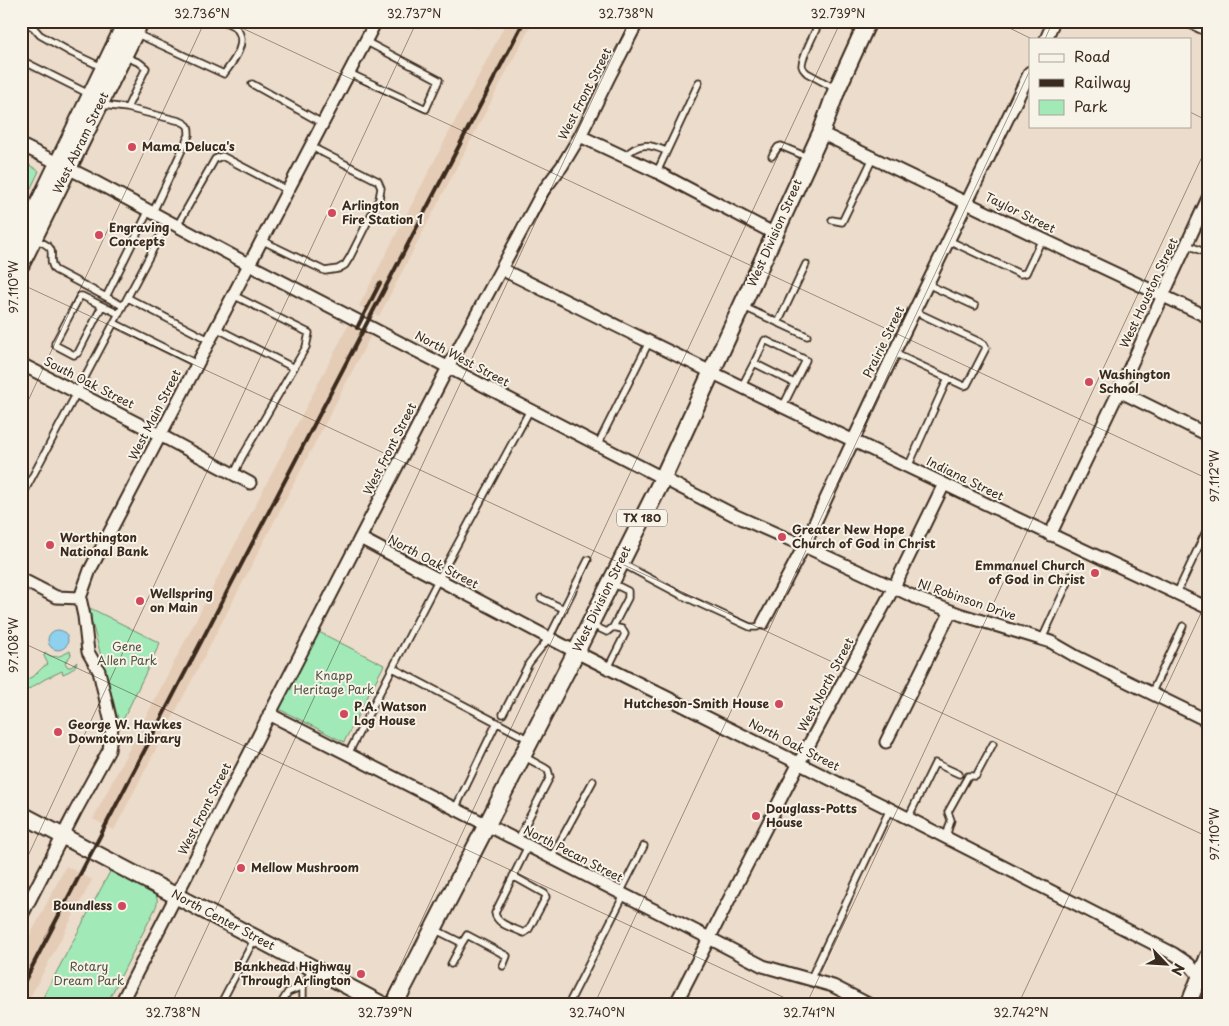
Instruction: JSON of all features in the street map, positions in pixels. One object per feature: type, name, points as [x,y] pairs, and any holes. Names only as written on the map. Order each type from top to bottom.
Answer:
[{"type":"main road","name":"West Division Street","points":[[394,1005],[576,652],[663,478],[821,133],[837,89],[868,21]]},
{"type":"main road","points":[[1193,21],[1208,28]]},
{"type":"main road","name":"West Abram Street","points":[[96,100],[104,68],[134,25]]},
{"type":"main road","name":"West Abram Street","points":[[21,265],[27,239],[96,100],[124,56],[134,25]]},
{"type":"main road","name":"North Center Street","points":[[21,814],[383,1005]]},
{"type":"street","name":"West Main Street","points":[[80,598],[90,570],[376,21]]},
{"type":"street","name":"West Front Street","points":[[120,1005],[448,367],[543,192],[562,166],[580,136],[638,21]]},
{"type":"street","points":[[1046,38],[1054,21]]},
{"type":"street","name":"Prairie Street","points":[[763,623],[804,546],[914,311],[1029,74]]},
{"type":"street","name":"Taylor Street","points":[[821,133],[1208,317]]},
{"type":"street","points":[[580,136],[657,172],[775,234]]},
{"type":"street","name":"North West Street","points":[[21,145],[63,165],[248,264],[663,478]]},
{"type":"street","name":"West Houston Street","points":[[1050,535],[1208,198]]},
{"type":"street","name":"Indiana Street","points":[[501,269],[908,467],[1208,608]]},
{"type":"street","name":"South Oak Street","points":[[21,364],[250,483]]},
{"type":"street","points":[[1119,391],[1208,435]]},
{"type":"street","name":"Nl Robinson Drive","points":[[663,478],[734,515],[921,600],[1051,642],[1076,658],[1208,722]]},
{"type":"street","name":"West North Street","points":[[675,1005],[799,763],[894,587],[944,484]]},
{"type":"street","name":"North Oak Street","points":[[360,538],[576,652],[946,837],[1174,954],[1189,964],[1204,982]]},
{"type":"street","points":[[21,579],[56,597],[80,598],[88,652],[99,671],[112,727],[110,750],[74,812],[21,917]]},
{"type":"street","points":[[886,742],[951,611]]},
{"type":"street","name":"North Pecan Street","points":[[269,714],[763,966],[833,986],[870,1005]]},
{"type":"street","points":[[1188,1005],[1204,982],[1208,956]]},
{"type":"lane","points":[[21,21],[33,26],[40,35],[104,68]]},
{"type":"lane","points":[[134,25],[224,74],[235,60],[240,46],[240,35],[234,27],[224,21]]},
{"type":"lane","points":[[820,21],[802,65],[807,73],[837,89]]},
{"type":"lane","points":[[349,72],[426,109],[439,80],[366,41]]},
{"type":"lane","points":[[124,56],[140,63],[146,68],[127,108]]},
{"type":"lane","points":[[21,60],[96,100],[180,121],[186,123],[189,127],[189,135],[106,297]]},
{"type":"lane","points":[[657,172],[699,82]]},
{"type":"lane","points":[[252,84],[322,123]]},
{"type":"lane","points":[[625,156],[634,148],[648,145],[666,151]]},
{"type":"lane","points":[[261,240],[325,271],[338,269],[345,265],[355,248],[379,200],[382,188],[378,181],[310,146]]},
{"type":"lane","points":[[772,156],[778,147],[782,146],[809,158]]},
{"type":"lane","points":[[21,498],[123,306],[173,223],[215,159],[222,156],[287,190]]},
{"type":"lane","points":[[832,220],[842,222],[873,158]]},
{"type":"lane","points":[[27,239],[50,247],[52,252],[50,260],[55,270],[123,306]]},
{"type":"lane","points":[[948,240],[1020,274],[1026,273],[1042,239]]},
{"type":"lane","points":[[1186,244],[1208,254]]},
{"type":"lane","points":[[778,322],[806,264]]},
{"type":"lane","points":[[927,284],[975,306]]},
{"type":"lane","points":[[233,295],[309,333],[306,347],[234,474]]},
{"type":"lane","points":[[102,306],[78,353],[74,355],[55,346],[79,296],[82,296],[119,314]]},
{"type":"lane","points":[[128,298],[209,340]]},
{"type":"lane","points":[[742,306],[808,336]]},
{"type":"lane","points":[[894,353],[964,386],[967,385],[986,348],[984,344],[914,311]]},
{"type":"lane","points":[[114,323],[197,364]]},
{"type":"lane","points":[[216,328],[294,368]]},
{"type":"lane","points":[[742,386],[765,340],[806,360],[783,406]]},
{"type":"lane","points":[[598,444],[649,342]]},
{"type":"lane","points":[[754,363],[794,383]]},
{"type":"lane","points":[[908,467],[948,378]]},
{"type":"lane","points":[[348,754],[438,580],[530,410]]},
{"type":"lane","points":[[1177,593],[1208,526]]},
{"type":"lane","points":[[503,714],[529,664],[549,638],[588,560]]},
{"type":"lane","points":[[620,563],[683,596],[750,627],[757,627],[763,623]]},
{"type":"lane","points":[[1042,639],[1071,576]]},
{"type":"lane","points":[[590,624],[607,632],[613,627],[628,598],[628,591],[610,582]]},
{"type":"lane","points":[[542,598],[564,609]]},
{"type":"lane","points":[[1151,694],[1183,626]]},
{"type":"lane","points":[[608,668],[625,634],[622,629],[613,627]]},
{"type":"lane","points":[[393,668],[530,740]]},
{"type":"lane","points":[[455,809],[497,722]]},
{"type":"lane","points":[[946,837],[951,820],[948,812],[968,776],[976,776],[993,744]]},
{"type":"lane","points":[[513,876],[540,890],[546,897],[530,929],[524,933],[502,923],[496,918],[495,913],[513,876],[523,844],[550,777],[548,770],[522,756]]},
{"type":"lane","points":[[908,818],[935,763],[959,774]]},
{"type":"lane","points":[[551,858],[593,781]]},
{"type":"lane","points":[[810,980],[890,809]]},
{"type":"lane","points":[[568,1005],[644,846]]},
{"type":"lane","points":[[434,928],[462,943]]},
{"type":"lane","points":[[451,964],[467,935],[507,956],[503,966]]},
{"type":"lane","points":[[220,1005],[255,937]]},
{"type":"lane","points":[[280,1005],[288,992],[302,986],[313,968]]},
{"type":"lane","points":[[302,986],[304,1005]]},
{"type":"shaded area","points":[[507,21],[533,21],[379,316],[359,306]]},
{"type":"shaded area","points":[[349,324],[371,335],[114,830],[93,819]]},
{"type":"shaded area","points":[[66,866],[92,880],[26,1005],[21,1005],[21,953]]},
{"type":"green space","points":[[29,165],[39,171],[21,209],[21,181]]},
{"type":"green space","name":"Gene Allen Park","points":[[90,608],[160,643],[120,726],[91,619]]},
{"type":"green space","name":"Knapp Heritage Park","points":[[319,632],[384,665],[344,742],[279,709]]},
{"type":"green space","points":[[70,651],[71,655],[65,663],[68,667],[71,667],[77,662],[74,668],[63,674],[62,671],[45,679],[21,694],[21,683],[35,675],[48,664],[44,656],[45,652],[54,657]]},
{"type":"green space","name":"Rotary Dream Park","points":[[112,868],[153,891],[157,901],[154,911],[106,1005],[39,1005]]},
{"type":"water","points":[[58,630],[65,633],[68,640],[65,647],[58,650],[51,647],[48,640],[51,633]]},
{"type":"railway","points":[[21,988],[524,21]]},
{"type":"railway","points":[[357,328],[380,283]]},
{"type":"place","name":"Mama Deluca's","points":[[132,147]]},
{"type":"place","name":"Arlington Fire Station 1","points":[[332,213]]},
{"type":"place","name":"Engraving Concepts","points":[[99,235]]},
{"type":"place","name":"Washington School","points":[[1089,382]]},
{"type":"place","name":"Greater New Hope Church of God in Christ","points":[[782,537]]},
{"type":"place","name":"Worthington National Bank","points":[[50,545]]},
{"type":"place","name":"Emmanuel Church of God in Christ","points":[[1095,573]]},
{"type":"place","name":"Wellspring on Main","points":[[140,601]]},
{"type":"place","name":"Hutcheson-Smith House","points":[[779,704]]},
{"type":"place","name":"P.A. Watson Log House","points":[[344,714]]},
{"type":"place","name":"George W. Hawkes Downtown Library","points":[[58,732]]},
{"type":"place","name":"Douglass-Potts House","points":[[756,816]]},
{"type":"place","name":"Mellow Mushroom","points":[[241,868]]},
{"type":"place","name":"Boundless","points":[[122,906]]},
{"type":"place","name":"Bankhead Highway Through Arlington","points":[[361,974]]}]
